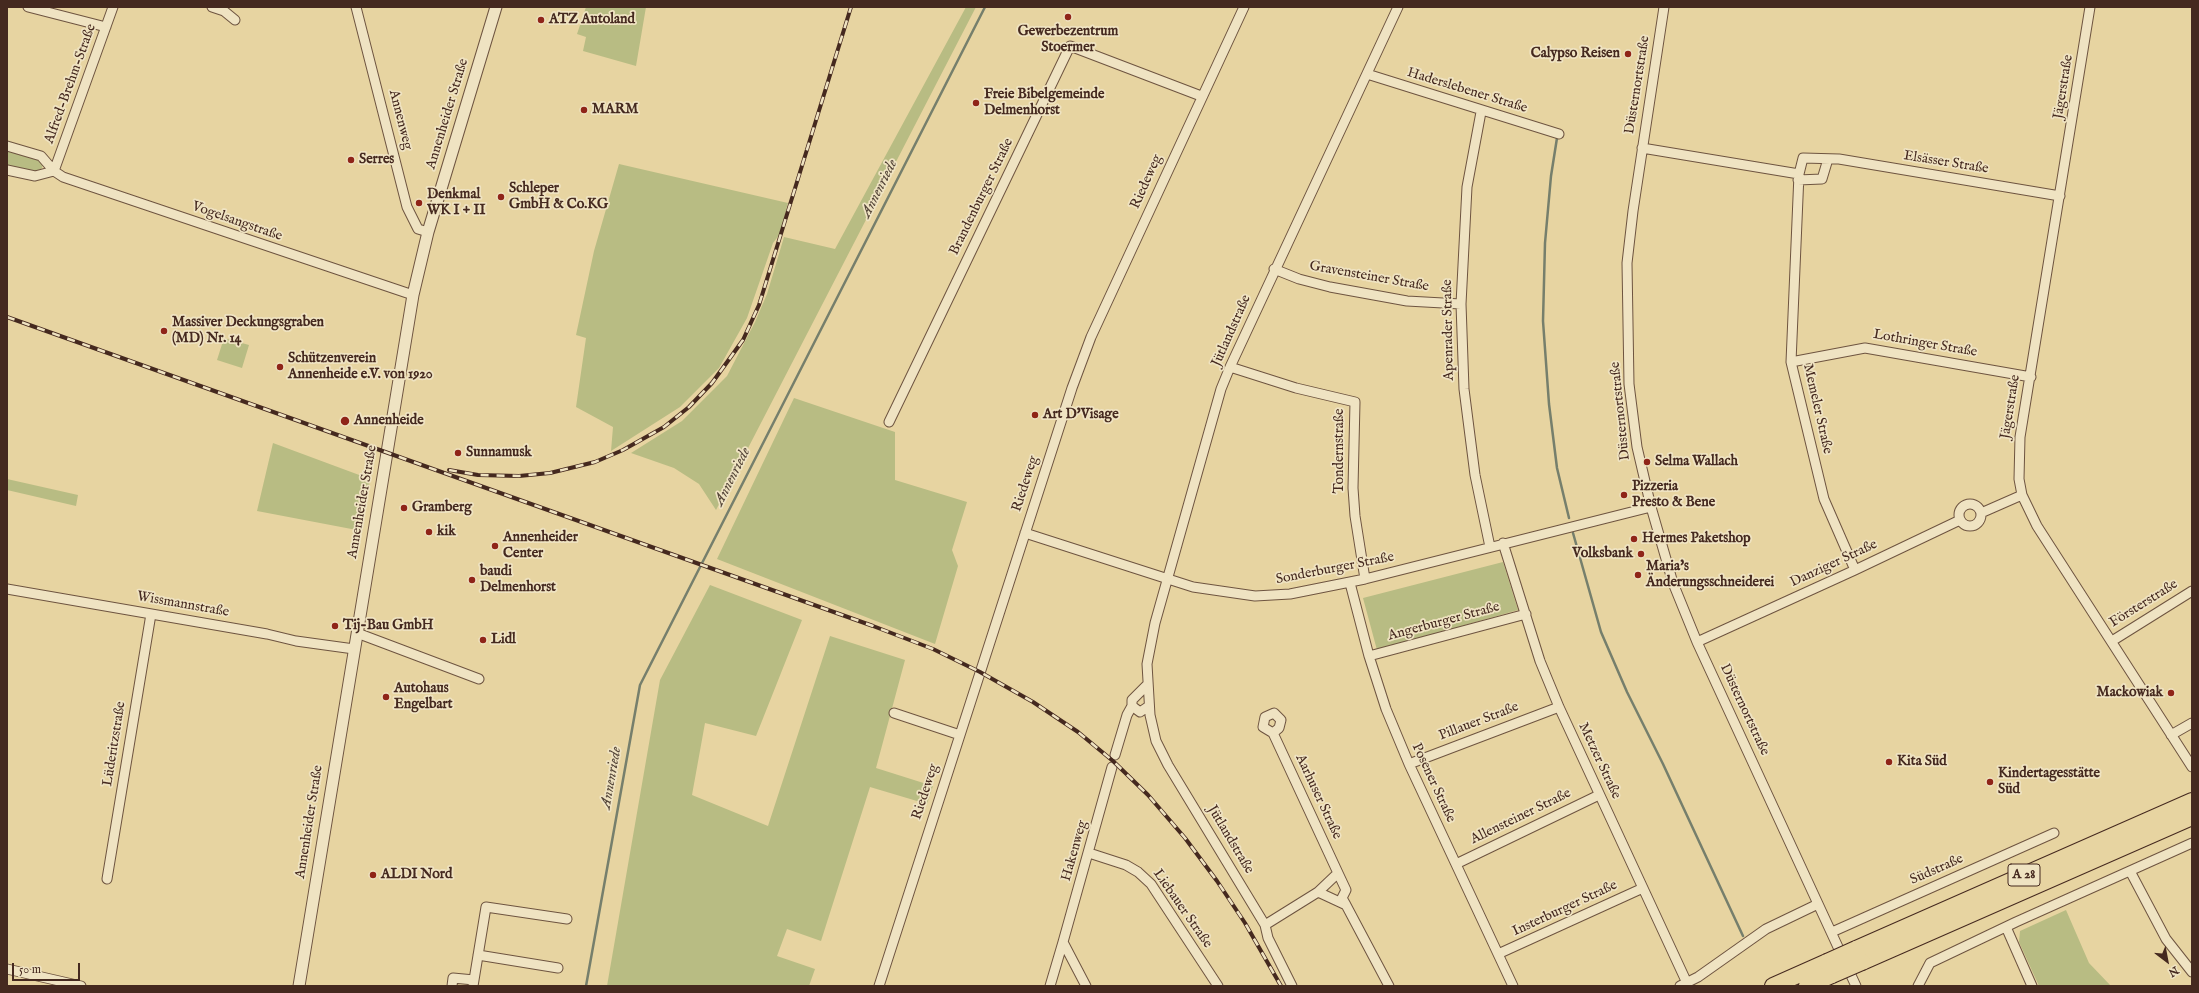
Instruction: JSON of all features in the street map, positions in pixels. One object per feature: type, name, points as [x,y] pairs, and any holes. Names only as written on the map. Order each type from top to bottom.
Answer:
[{"type":"highway","name":"A 28","points":[[1772,986],[1830,968],[2192,801]]},
{"type":"highway","name":"A 28","points":[[1859,955],[2192,817]]},
{"type":"highway","name":"A 28","points":[[1807,986],[1830,968]]},
{"type":"street","points":[[28,7],[106,27]]},
{"type":"street","name":"Alfred-Brehm-Straße","points":[[54,171],[113,7]]},
{"type":"street","points":[[212,7],[224,11],[235,20]]},
{"type":"street","name":"Annenweg","points":[[356,7],[408,207],[418,229],[428,232]]},
{"type":"street","name":"Annenheider Straße","points":[[299,986],[413,295],[428,232],[496,7]]},
{"type":"street","name":"Riedeweg","points":[[878,986],[1072,388],[1092,337],[1201,96],[1244,7]]},
{"type":"street","name":"Jütlandstraße","points":[[1292,986],[1268,938],[1265,925],[1168,765],[1156,740],[1147,685],[1150,644],[1222,389],[1230,367],[1274,269],[1398,7]]},
{"type":"street","name":"Düsternortstraße","points":[[1664,7],[1642,148],[1627,263],[1629,384],[1637,447],[1651,507],[1673,583],[1697,642],[1856,986]]},
{"type":"street","name":"Jägerstraße","points":[[2090,7],[2018,456],[2019,479],[2022,495],[2037,526],[2192,767]]},
{"type":"street","name":"Brandenburger Straße","points":[[889,422],[1070,46],[1201,96]]},
{"type":"street","name":"Haderslebener Straße","points":[[1367,74],[1481,112],[1559,134]]},
{"type":"street","name":"Apenrader Straße","points":[[1481,112],[1467,187],[1461,304],[1464,389],[1475,475],[1490,547]]},
{"type":"street","name":"Vogelsangstraße","points":[[7,146],[41,156],[54,171],[70,180],[413,295]]},
{"type":"street","points":[[1642,148],[1798,177],[1822,179],[1828,159]]},
{"type":"street","name":"Elsässer Straße","points":[[1798,177],[1803,158],[1828,159],[2060,196]]},
{"type":"street","points":[[7,170],[35,176],[54,171]]},
{"type":"street","name":"Memeler Straße","points":[[1798,177],[1791,362],[1824,500],[1855,570]]},
{"type":"street","name":"Gravensteiner Straße","points":[[1274,269],[1299,279],[1330,287],[1407,301],[1461,304]]},
{"type":"street","name":"Lothringer Straße","points":[[1791,362],[1865,348],[2031,377]]},
{"type":"street","name":"Tondernstraße","points":[[1230,367],[1296,388],[1355,402],[1353,488],[1355,516],[1365,579]]},
{"type":"street","points":[[1981,513],[2022,495]]},
{"type":"street","points":[[1973,504],[1979,508],[1981,513],[1978,523],[1972,526],[1965,525],[1960,520],[1961,509],[1966,505],[1973,504]]},
{"type":"street","name":"Sonderburger Straße","points":[[1025,533],[1193,587],[1255,596],[1290,594],[1350,583],[1651,507]]},
{"type":"street","name":"Danziger Straße","points":[[1697,642],[1960,520]]},
{"type":"street","name":"Metzer Straße","points":[[1503,544],[1540,661],[1559,707],[1643,888],[1683,984]]},
{"type":"street","name":"Posener Straße","points":[[1350,583],[1369,656],[1386,709],[1409,764],[1513,986]]},
{"type":"street","name":"Wissmannstraße","points":[[7,589],[267,634],[296,641],[354,649]]},
{"type":"street","name":"Försterstraße","points":[[2112,641],[2192,591]]},
{"type":"street","name":"Lüderitzstraße","points":[[107,879],[151,614]]},
{"type":"street","name":"Angerburger Straße","points":[[1369,656],[1526,614]]},
{"type":"street","points":[[357,633],[479,679]]},
{"type":"street","points":[[1115,754],[1127,715],[1132,706],[1132,700],[1147,685]]},
{"type":"street","points":[[1132,706],[1140,712],[1150,706]]},
{"type":"street","name":"Pillauer Straße","points":[[1409,764],[1559,707]]},
{"type":"street","points":[[894,713],[960,735]]},
{"type":"street","points":[[2171,734],[2192,723]]},
{"type":"street","name":"Aarhuser Straße","points":[[1273,733],[1346,890],[1342,898],[1389,986]]},
{"type":"street","name":"Hakenweg","points":[[1050,986],[1089,853],[1112,767]]},
{"type":"street","name":"Allensteiner Straße","points":[[1456,864],[1599,795]]},
{"type":"street","name":"Südstraße","points":[[1832,932],[2054,833]]},
{"type":"street","points":[[1918,986],[1930,964],[2006,927],[2192,843]]},
{"type":"street","name":"Liebauer Straße","points":[[1089,853],[1126,865],[1138,872],[1151,884],[1218,986]]},
{"type":"street","points":[[2130,871],[2166,939],[2192,972]]},
{"type":"street","points":[[1265,925],[1318,892],[1338,873]]},
{"type":"street","name":"Insterburger Straße","points":[[1498,954],[1643,888]]},
{"type":"street","points":[[1318,892],[1346,905]]},
{"type":"street","points":[[1683,984],[1766,929],[1818,904]]},
{"type":"street","points":[[452,986],[453,978],[474,983],[486,906],[567,919]]},
{"type":"street","points":[[2006,927],[2032,986]]},
{"type":"street","points":[[1063,942],[1086,986]]},
{"type":"street","points":[[478,955],[558,968]]},
{"type":"street","points":[[7,969],[81,986]]},
{"type":"green space","points":[[586,7],[646,7],[636,66],[583,51],[586,37],[577,34]]},
{"type":"green space","points":[[966,7],[976,7],[716,510],[699,484],[674,468],[631,453],[682,421],[727,376],[755,322],[767,294],[784,237],[835,249]]},
{"type":"green space","points":[[7,149],[39,159],[43,163],[42,168],[39,171],[34,171],[7,166]]},
{"type":"green space","points":[[619,164],[788,203],[780,234],[773,243],[747,318],[719,368],[680,407],[611,451],[613,427],[576,407],[586,338],[576,335],[594,251]]},
{"type":"green space","points":[[224,338],[249,345],[242,368],[217,360]]},
{"type":"green space","points":[[794,398],[895,432],[895,480],[967,502],[952,550],[958,566],[935,644],[717,559]]},
{"type":"green space","points":[[273,443],[370,479],[362,531],[257,511]]},
{"type":"green space","points":[[7,479],[78,495],[76,506],[7,490]]},
{"type":"green space","points":[[1503,562],[1518,610],[1377,650],[1363,598]]},
{"type":"green space","points":[[710,585],[802,620],[756,736],[705,723],[692,795],[768,826],[830,636],[905,660],[876,768],[933,786],[927,804],[870,787],[821,941],[787,929],[777,956],[815,969],[809,986],[607,986],[660,680]]},
{"type":"green space","points":[[2066,910],[2089,963],[2111,986],[2039,986],[2019,942],[2020,931]]},
{"type":"waterway","name":"Annenriede","points":[[586,986],[640,685],[985,7]]},
{"type":"waterway","points":[[1557,138],[1551,176],[1545,243],[1543,321],[1549,404],[1557,468],[1569,518]]},
{"type":"waterway","points":[[1573,533],[1601,632],[1627,692],[1663,764],[1743,936]]},
{"type":"railway","points":[[449,470],[478,475],[519,476],[550,473],[595,462],[623,450],[664,427],[689,407],[712,383],[743,340],[759,305],[851,7]]},
{"type":"railway","points":[[7,317],[873,626],[933,649],[980,672],[1033,702],[1078,732],[1113,761],[1148,795],[1185,838],[1217,881],[1245,923],[1281,986]]},
{"type":"place","name":"Gewerbezentrum Stoermer","points":[[1068,17]]},
{"type":"place","name":"ATZ Autoland","points":[[541,20]]},
{"type":"place","name":"Calypso Reisen","points":[[1628,54]]},
{"type":"place","name":"Freie Bibelgemeinde Delmenhorst","points":[[976,103]]},
{"type":"place","name":"MARM","points":[[584,110]]},
{"type":"place","name":"Serres","points":[[351,160]]},
{"type":"place","name":"Schleper GmbH & Co.KG","points":[[501,197]]},
{"type":"place","name":"Denkmal WK I + II","points":[[419,203]]},
{"type":"place","name":"Massiver Deckungsgraben (MD) Nr. 14","points":[[164,331]]},
{"type":"place","name":"Schützenverein Annenheide e.V. von 1920","points":[[280,367]]},
{"type":"place","name":"Art D'Visage","points":[[1035,415]]},
{"type":"place","name":"Annenheide","points":[[345,421]]},
{"type":"place","name":"Sunnamusk","points":[[458,453]]},
{"type":"place","name":"Selma Wallach","points":[[1647,462]]},
{"type":"place","name":"Pizzeria Presto & Bene","points":[[1624,495]]},
{"type":"place","name":"Gramberg","points":[[404,508]]},
{"type":"place","name":"kik","points":[[429,532]]},
{"type":"place","name":"Hermes Paketshop","points":[[1634,539]]},
{"type":"place","name":"Annenheider Center","points":[[495,546]]},
{"type":"place","name":"Volksbank","points":[[1641,554]]},
{"type":"place","name":"Maria's Änderungsschneiderei","points":[[1638,575]]},
{"type":"place","name":"baudi Delmenhorst","points":[[472,580]]},
{"type":"place","name":"Tij-Bau GmbH","points":[[335,626]]},
{"type":"place","name":"Lidl","points":[[483,640]]},
{"type":"place","name":"Mackowiak","points":[[2171,693]]},
{"type":"place","name":"Autohaus Engelbart","points":[[386,697]]},
{"type":"place","name":"Kita Süd","points":[[1889,762]]},
{"type":"place","name":"Kindertagesstätte Süd","points":[[1990,782]]},
{"type":"place","name":"ALDI Nord","points":[[373,875]]}]
